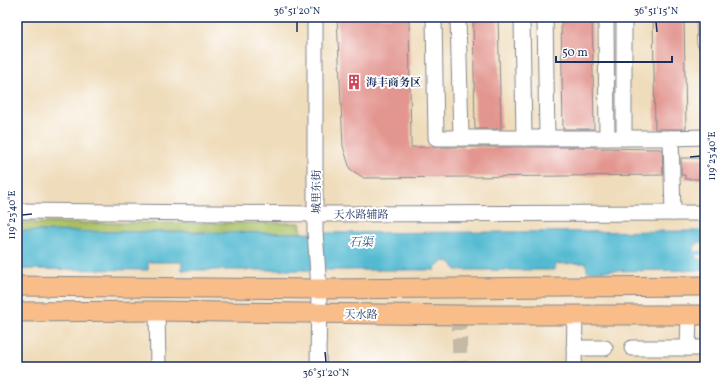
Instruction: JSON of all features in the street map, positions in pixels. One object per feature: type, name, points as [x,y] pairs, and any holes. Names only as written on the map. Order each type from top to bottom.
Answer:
[{"type":"main road","points":[[17,286],[318,282],[705,286]]},
{"type":"main road","name":"天水路","points":[[17,312],[697,315]]},
{"type":"street","name":"城里东街","points":[[315,17],[315,232],[318,282],[318,367]]},
{"type":"street","points":[[434,17],[436,138],[705,137]]},
{"type":"street","points":[[458,17],[462,138]]},
{"type":"street","points":[[522,17],[524,138]]},
{"type":"street","points":[[545,17],[547,138]]},
{"type":"street","points":[[606,17],[607,138]]},
{"type":"street","points":[[624,17],[624,138]]},
{"type":"street","points":[[704,17],[705,43]]},
{"type":"street","points":[[671,138],[673,213]]},
{"type":"street","name":"天水路辅路","points":[[17,211],[316,214],[705,213]]},
{"type":"street","points":[[157,312],[158,367]]},
{"type":"street","points":[[574,314],[574,367]]},
{"type":"street","points":[[688,348],[697,315]]},
{"type":"street","points":[[574,348],[606,348]]},
{"type":"street","points":[[632,348],[705,348]]},
{"type":"green space","points":[[17,223],[300,223],[302,233],[17,231]]},
{"type":"water","points":[[17,231],[302,233],[705,231],[705,242],[697,243],[692,252],[698,260],[705,259],[705,270],[587,271],[586,263],[556,264],[555,270],[456,270],[452,263],[444,261],[436,266],[435,270],[182,270],[182,262],[148,262],[148,270],[17,269]]},
{"type":"building","name":"海丰商务区","points":[[337,17],[409,17],[411,147],[595,147],[662,149],[663,175],[364,178],[350,169],[343,146]]},
{"type":"building","points":[[473,17],[498,17],[501,129],[475,129]]},
{"type":"building","points":[[561,17],[592,17],[594,129],[563,129]]},
{"type":"building","points":[[653,17],[684,17],[686,129],[655,129]]},
{"type":"building","points":[[681,158],[705,158],[705,179],[685,179],[685,175],[681,175]]},
{"type":"waterway","name":"石渠","points":[[687,253],[705,253]]},
{"type":"tunnel","points":[[459,315],[460,367]]},
{"type":"place","name":"海丰商务区","points":[[354,82]]}]
